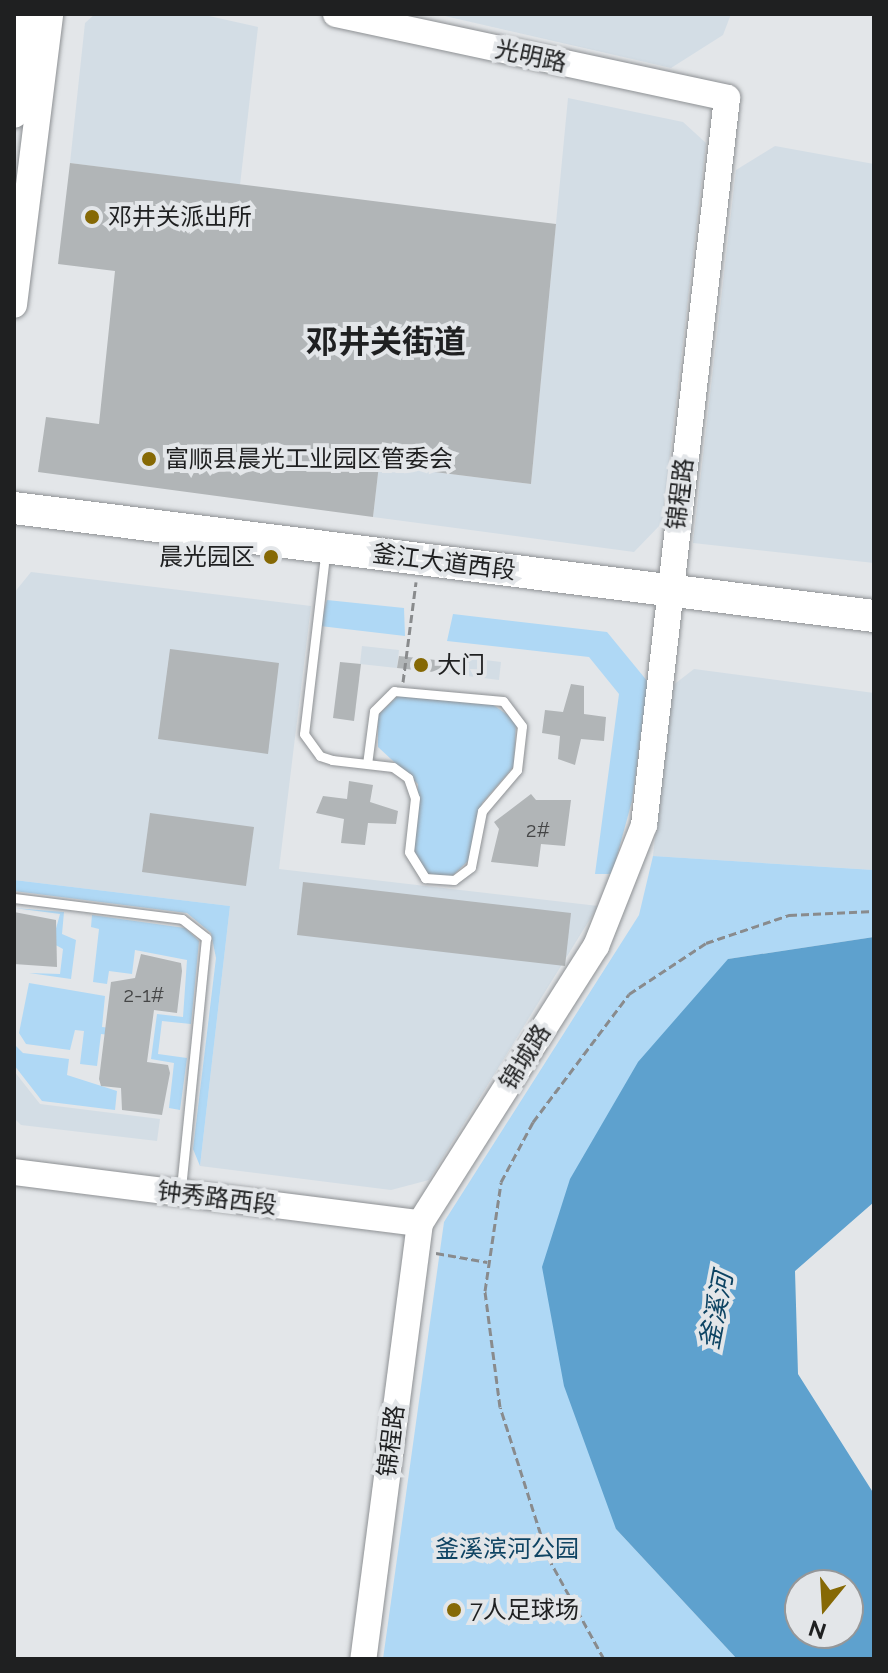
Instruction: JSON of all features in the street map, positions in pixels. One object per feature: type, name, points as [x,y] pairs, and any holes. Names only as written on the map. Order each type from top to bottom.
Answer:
[{"type":"highway","name":"釜江大道西段","points":[[14,508],[668,598],[874,632]]},
{"type":"highway","name":"釜江大道西段","points":[[14,524],[417,576],[874,616]]},
{"type":"street","points":[[14,115],[27,14]]},
{"type":"street","points":[[14,305],[50,14]]},
{"type":"street","name":"光明路","points":[[336,14],[727,98]]},
{"type":"street","name":"锦程路","points":[[624,888],[652,784],[668,598],[727,98]]},
{"type":"street","name":"锦城路","points":[[420,1223],[596,946],[624,888]]},
{"type":"street","name":"钟秀路西段","points":[[14,1172],[420,1223]]},
{"type":"street","name":"锦程路","points":[[363,1659],[420,1223]]},
{"type":"lane","points":[[324,564],[304,734],[320,756],[399,770],[411,782],[409,852],[417,871],[442,882],[467,873],[482,811],[517,770],[520,720],[503,701],[402,690],[376,706],[367,764]]},
{"type":"lane","points":[[14,898],[182,919],[206,938],[180,1193]]},
{"type":"path","points":[[402,690],[417,576]]},
{"type":"path","points":[[603,1659],[525,1497],[489,1348],[487,1262],[495,1206],[514,1151],[629,994],[706,943],[789,915],[874,911]]},
{"type":"path","points":[[416,1250],[487,1262]]},
{"type":"shaded area","points":[[95,14],[200,14],[258,27],[240,185],[70,163],[85,23]]},
{"type":"shaded area","points":[[436,14],[731,14],[723,35],[671,68]]},
{"type":"shaded area","points":[[568,98],[683,122],[706,143],[662,523],[634,552],[373,517],[379,465],[531,484]]},
{"type":"shaded area","points":[[775,146],[874,164],[874,563],[693,543],[736,170]]},
{"type":"shaded area","points":[[31,572],[311,606],[279,869],[598,906],[429,1180],[391,1190],[200,1166],[230,906],[14,880],[14,593]]},
{"type":"shaded area","points":[[362,646],[399,650],[397,668],[360,664]]},
{"type":"shaded area","points":[[445,655],[501,662],[499,680],[443,673]]},
{"type":"shaded area","points":[[694,669],[874,693],[874,870],[653,856],[672,686]]},
{"type":"shaded area","points":[[14,1071],[40,1104],[160,1119],[157,1141],[21,1125],[14,1118]]},
{"type":"green space","points":[[327,600],[404,608],[405,636],[320,626]]},
{"type":"green space","points":[[453,614],[607,632],[648,682],[632,801],[612,874],[595,874],[619,694],[589,657],[447,641]]},
{"type":"green space","points":[[399,695],[492,704],[516,721],[514,766],[482,803],[469,860],[451,877],[427,874],[414,855],[418,784],[378,747],[378,715]]},
{"type":"green space","name":"釜溪滨河公园","points":[[653,856],[874,870],[874,937],[728,959],[616,1529],[737,1659],[383,1659],[444,1222],[639,915]]},
{"type":"green space","points":[[14,880],[230,906],[200,1166],[193,1149],[216,958],[211,933],[187,913],[14,891]]},
{"type":"green space","points":[[14,908],[64,912],[62,934],[76,940],[71,979],[29,973],[60,974],[63,949],[52,943],[60,914]]},
{"type":"green space","points":[[92,915],[185,928],[199,941],[191,1024],[162,1021],[158,1054],[187,1058],[180,1110],[169,1108],[174,1063],[151,1059],[157,1014],[183,1017],[187,960],[135,950],[132,974],[109,971],[107,984],[93,982],[99,929],[91,927]]},
{"type":"green space","points":[[29,983],[105,996],[102,1027],[130,1030],[129,1037],[101,1034],[97,1066],[80,1064],[84,1031],[75,1030],[70,1050],[26,1044],[19,1033]]},
{"type":"green space","points":[[14,1044],[23,1053],[69,1059],[67,1075],[117,1091],[115,1110],[42,1101],[14,1065]]},
{"type":"water","name":"釜溪河","points":[[874,937],[874,1202],[795,1271],[798,1374],[874,1494],[874,1659],[737,1659],[616,1529],[564,1386],[542,1267],[570,1179],[638,1062],[728,959]]},
{"type":"building","points":[[70,163],[556,224],[531,484],[379,465],[373,517],[38,472],[46,417],[99,424],[115,271],[58,264]]},
{"type":"building","points":[[170,649],[279,663],[268,754],[158,739]]},
{"type":"building","name":"大门","points":[[399,656],[445,661],[443,673],[397,668]]},
{"type":"building","points":[[340,662],[361,664],[354,721],[333,718]]},
{"type":"building","points":[[571,684],[584,686],[584,714],[606,717],[604,741],[581,739],[575,765],[558,759],[560,736],[542,733],[545,710],[563,712]]},
{"type":"building","points":[[349,781],[373,785],[370,802],[398,811],[396,824],[368,823],[365,845],[341,843],[344,819],[316,813],[323,796],[347,799]]},
{"type":"building","points":[[531,794],[536,800],[571,800],[565,846],[541,844],[538,867],[491,862],[499,829],[494,822]]},
{"type":"building","points":[[150,813],[254,827],[246,886],[142,872]]},
{"type":"building","points":[[303,882],[571,913],[565,966],[297,935]]},
{"type":"building","points":[[14,912],[56,920],[57,967],[14,964]]},
{"type":"building","points":[[141,954],[181,963],[177,1013],[154,1010],[147,1062],[168,1065],[170,1073],[162,1115],[122,1110],[121,1088],[101,1086],[99,1079],[111,982],[135,978]]},
{"type":"place","name":"邓井关派出所","points":[[92,217]]},
{"type":"place","name":"富顺县晨光工业园区管委会","points":[[149,459]]},
{"type":"place","name":"晨光园区","points":[[271,557]]},
{"type":"place","name":"大门","points":[[421,665]]},
{"type":"place","name":"7人足球场","points":[[454,1610]]},
{"type":"district","name":"邓井关街道","points":[[386,342]]}]
